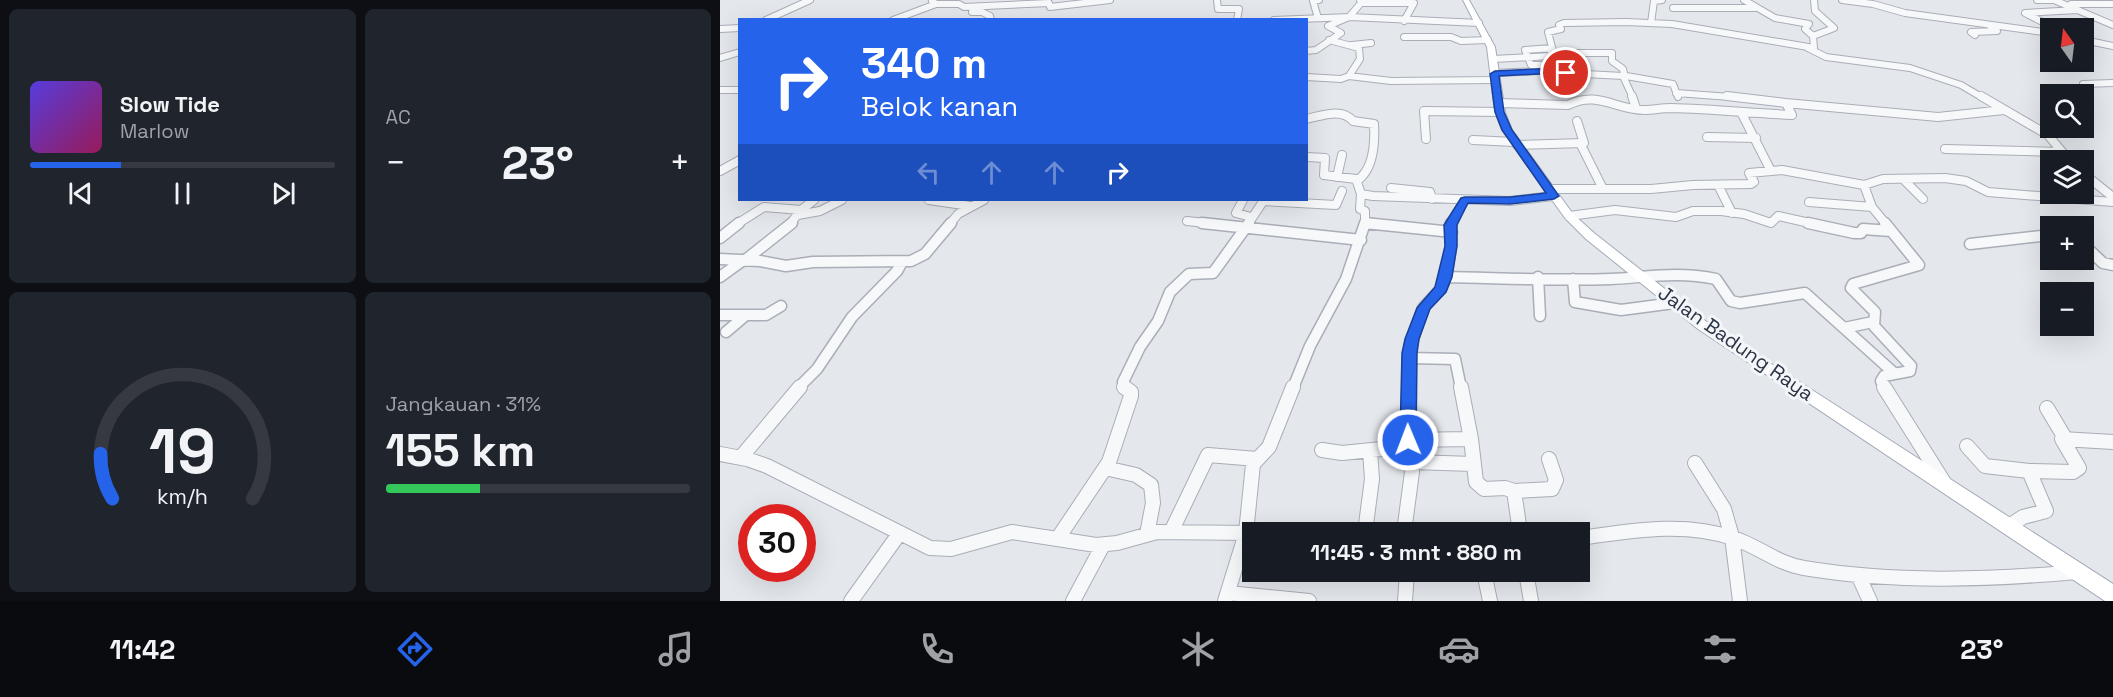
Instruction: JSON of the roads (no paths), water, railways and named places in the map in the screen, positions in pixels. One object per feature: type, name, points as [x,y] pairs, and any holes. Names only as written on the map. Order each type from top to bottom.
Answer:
[{"type":"main road","name":"Jalan Badung Raya","points":[[1466,0],[1488,40],[1493,59],[1499,108],[1516,144],[1569,216],[1703,326],[2113,595]]},
{"type":"street","points":[[770,18],[810,0]]},
{"type":"street","points":[[897,18],[933,2],[963,6],[1051,2],[1050,7],[1061,7],[1110,0]]},
{"type":"street","points":[[1217,0],[1218,9],[1239,9],[1237,18]]},
{"type":"street","points":[[1318,18],[1313,1],[1319,0]]},
{"type":"street","points":[[1652,23],[1651,10],[1654,1],[1662,0]]},
{"type":"street","points":[[1556,68],[1548,32],[1560,30],[1559,25],[1562,24],[1606,21],[1687,26],[1814,48],[1813,36],[1805,29],[1809,24],[1775,18],[1744,0]]},
{"type":"street","points":[[1813,36],[1833,28],[1816,12],[1813,6],[1814,0]]},
{"type":"street","points":[[1842,0],[1905,13],[2040,32]]},
{"type":"street","points":[[2037,0],[2054,0],[2113,25]]},
{"type":"street","points":[[1308,51],[1316,50],[1341,32],[1328,26],[1349,17],[1359,2],[1414,3],[1412,11],[1404,21]]},
{"type":"street","points":[[2065,4],[2113,4]]},
{"type":"street","points":[[963,6],[957,11],[982,12],[990,18]]},
{"type":"street","points":[[1673,8],[1755,8]]},
{"type":"street","points":[[2040,23],[2025,13],[2078,10]]},
{"type":"street","points":[[1308,18],[1349,17],[1479,23]]},
{"type":"street","points":[[1975,35],[1971,32],[1997,31],[1986,23]]},
{"type":"street","points":[[720,29],[738,28]]},
{"type":"street","points":[[1404,37],[1451,37],[1461,41],[1488,40]]},
{"type":"street","points":[[1329,40],[1359,48],[1359,59],[1349,76]]},
{"type":"street","points":[[1352,45],[1358,42],[1371,43]]},
{"type":"street","points":[[2094,42],[2113,46]]},
{"type":"street","points":[[1806,47],[1826,57],[1912,69],[1961,85],[2055,140],[2060,150]]},
{"type":"street","points":[[1493,59],[1526,57],[1552,52],[1612,53],[1612,61],[1623,69],[1636,108]]},
{"type":"street","points":[[720,58],[738,53]]},
{"type":"street","points":[[1526,57],[1531,65],[1556,68],[1566,73],[1605,74],[1671,83],[1674,85],[1681,109]]},
{"type":"street","points":[[1308,77],[1341,79],[1349,76],[1391,81],[1495,77],[1556,68]]},
{"type":"street","points":[[2083,84],[2113,82]]},
{"type":"street","points":[[720,90],[738,90]]},
{"type":"street","points":[[1676,93],[1809,103],[1938,117],[2004,110]]},
{"type":"street","points":[[1426,139],[1424,111],[1568,105],[1578,100],[1611,101],[1621,108],[1792,115],[1786,103]]},
{"type":"street","points":[[1308,118],[1343,113],[1351,117],[1353,121],[1374,124],[1374,145],[1366,175],[1358,180],[1324,175],[1324,158],[1308,157]]},
{"type":"street","points":[[1742,114],[1771,171]]},
{"type":"street","points":[[1473,140],[1516,144],[1580,143],[1584,142],[1577,121]]},
{"type":"street","points":[[1707,137],[1756,138]]},
{"type":"street","points":[[1580,143],[1602,187]]},
{"type":"street","points":[[1946,149],[2040,151]]},
{"type":"street","points":[[1337,177],[1342,154]]},
{"type":"street","points":[[720,171],[738,161]]},
{"type":"street","points":[[1361,194],[1510,201],[1551,192],[1602,187],[1651,189],[1753,184],[1749,173],[1782,170],[1864,185],[1883,179],[1957,179],[1988,192],[2113,202]]},
{"type":"street","points":[[1903,179],[1923,199]]},
{"type":"street","points":[[1249,522],[1251,471],[1257,459],[1269,447],[1310,346],[1346,279],[1360,240],[1366,213],[1359,209],[1361,194],[1358,180]]},
{"type":"street","points":[[2094,182],[2113,197]]},
{"type":"street","points":[[1718,185],[1732,213]]},
{"type":"street","points":[[1844,328],[1873,322],[1876,317],[1875,312],[1853,291],[1851,286],[1871,277],[1919,264],[1872,207],[1864,185]]},
{"type":"street","points":[[1391,188],[1425,190],[1430,192],[1432,199]]},
{"type":"street","points":[[1278,201],[1336,205],[1341,191]]},
{"type":"street","points":[[1405,522],[1412,462],[1408,440],[1412,339],[1424,308],[1441,289],[1446,277],[1452,232],[1450,225],[1465,200]]},
{"type":"street","points":[[720,277],[774,238],[813,201]]},
{"type":"street","points":[[720,238],[764,207],[799,212],[820,211],[840,201]]},
{"type":"street","points":[[935,201],[970,207]]},
{"type":"street","points":[[720,259],[760,261],[781,266],[813,262],[911,261],[925,254],[958,214],[982,201]]},
{"type":"street","points":[[1242,201],[1236,213],[1251,218]]},
{"type":"street","points":[[1058,538],[1105,468],[1131,396],[1131,392],[1124,388],[1123,382],[1140,347],[1158,321],[1167,295],[1189,274],[1213,273],[1227,256],[1262,201]]},
{"type":"street","points":[[1809,202],[1872,207]]},
{"type":"street","points":[[1569,216],[1615,210],[1676,217],[1693,211],[1732,213],[1768,223],[1772,223],[1775,216],[1778,216],[1854,233],[1861,233],[1863,229],[1891,231]]},
{"type":"street","points":[[1187,221],[1360,240]]},
{"type":"street","points":[[1365,223],[1452,232]]},
{"type":"street","points":[[1970,244],[2040,236]]},
{"type":"street","points":[[2094,253],[2113,271]]},
{"type":"street","points":[[742,456],[791,396],[817,369],[843,328],[897,271],[902,262]]},
{"type":"street","points":[[1446,277],[1573,279],[1642,277],[1655,274],[1709,276],[1716,279],[1731,301],[1740,303],[1805,293],[1894,373]]},
{"type":"street","points":[[1538,278],[1540,316]]},
{"type":"street","points":[[1573,279],[1575,302],[1621,310],[1674,303]]},
{"type":"street","points":[[720,315],[766,315],[781,306]]},
{"type":"street","points":[[726,332],[746,315]]},
{"type":"street","points":[[1873,322],[1911,366],[1910,371],[1894,373],[1881,378],[1889,402],[1936,465],[1945,484]]},
{"type":"street","points":[[1410,358],[1455,359],[1471,439],[1476,482],[1481,488],[1505,488],[1514,491],[1552,489],[1556,480],[1549,459]]},
{"type":"street","points":[[2047,408],[2065,438]]},
{"type":"street","points":[[2065,438],[2113,442]]},
{"type":"street","points":[[1967,446],[1985,466],[2029,471],[2077,471],[2079,468],[2063,442],[2062,439],[2065,438]]},
{"type":"street","points":[[1322,450],[1342,453],[1370,451],[1398,445],[1408,440],[1471,439]]},
{"type":"street","points":[[1366,522],[1372,479],[1370,451]]},
{"type":"street","points":[[720,454],[742,456],[769,465],[800,485],[899,534],[930,548],[942,550],[1012,532],[1083,544],[1103,545],[1147,534],[1242,533]]},
{"type":"street","points":[[1171,532],[1208,455],[1257,459]]},
{"type":"street","points":[[1412,462],[1473,464]]},
{"type":"street","points":[[1695,463],[1724,509],[1732,537],[1740,601]]},
{"type":"street","points":[[1105,468],[1140,476],[1150,481],[1154,505],[1147,534]]},
{"type":"street","points":[[2009,526],[2022,517],[2046,512],[2029,471]]},
{"type":"street","points":[[1514,491],[1519,522]]},
{"type":"street","points":[[1590,537],[1674,528],[1732,537],[1801,568],[1858,575],[1980,579],[2079,572]]},
{"type":"street","points":[[852,601],[899,534]]},
{"type":"street","points":[[1073,601],[1103,545]]},
{"type":"street","points":[[1242,552],[1226,597],[1309,601]]},
{"type":"street","points":[[1858,575],[1870,601]]},
{"type":"street","points":[[1405,601],[1406,582]]},
{"type":"street","points":[[1486,582],[1490,601]]},
{"type":"street","points":[[1528,582],[1532,601]]}]
